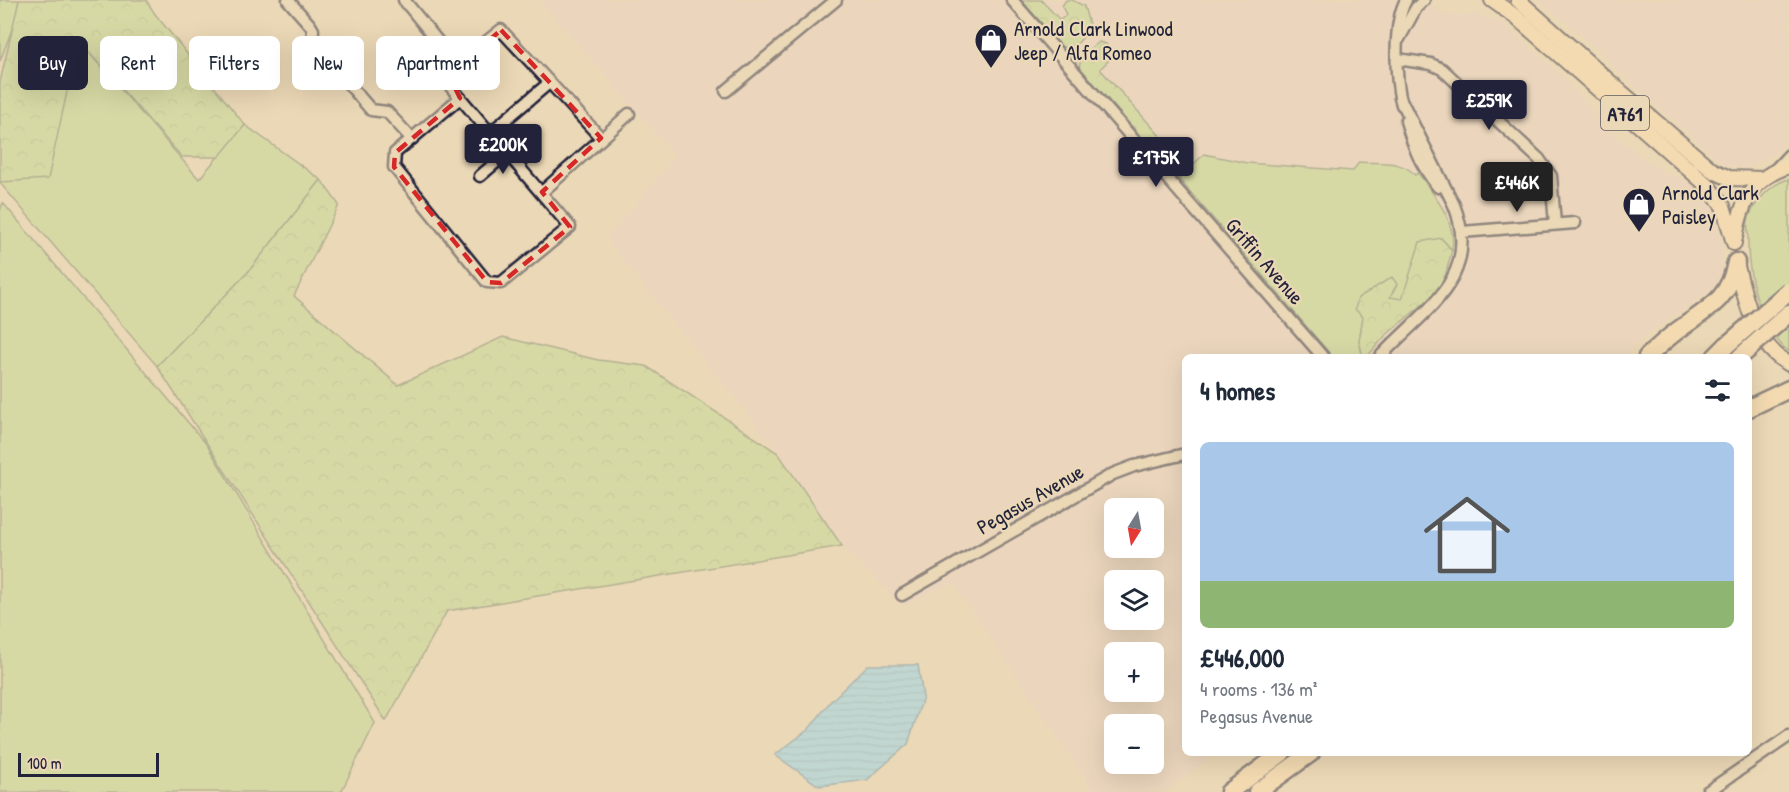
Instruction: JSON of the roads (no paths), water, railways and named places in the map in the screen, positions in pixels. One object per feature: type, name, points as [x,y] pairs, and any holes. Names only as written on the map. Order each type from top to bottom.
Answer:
[{"type":"highway","points":[[1650,354],[1670,336],[1716,303],[1726,290],[1736,261]]},
{"type":"highway","points":[[1727,353],[1789,291]]},
{"type":"highway","points":[[1727,353],[1789,313]]},
{"type":"highway","points":[[1752,407],[1789,389]]},
{"type":"highway","points":[[1229,792],[1278,756]]},
{"type":"highway","points":[[1257,792],[1307,756]]},
{"type":"main road","name":"A761","points":[[1492,0],[1516,17],[1708,186],[1723,207],[1734,243]]},
{"type":"main road","name":"A761","points":[[1518,0],[1712,170],[1729,178],[1767,176]]},
{"type":"main road","points":[[1789,166],[1767,176],[1745,200],[1734,243],[1736,261],[1748,308],[1757,330],[1773,352],[1789,364]]},
{"type":"street","points":[[288,0],[310,25],[313,30],[312,40],[342,78],[371,110],[387,112],[412,139]]},
{"type":"street","points":[[405,0],[434,36]]},
{"type":"street","points":[[726,92],[836,0]]},
{"type":"street","name":"Griffin Avenue","points":[[1012,0],[1320,354]]},
{"type":"street","points":[[1383,354],[1400,335],[1436,304],[1446,291],[1459,267],[1462,248],[1462,232],[1454,205],[1400,98],[1397,58],[1398,22],[1406,0]]},
{"type":"street","points":[[1398,39],[1416,8],[1424,0]]},
{"type":"street","points":[[493,36],[501,30],[601,138]]},
{"type":"street","points":[[1397,58],[1431,64],[1442,69],[1539,159],[1551,177],[1555,224]]},
{"type":"street","points":[[490,133],[549,83]]},
{"type":"street","points":[[453,90],[570,226],[501,284],[487,282],[394,167],[395,153],[460,98]]},
{"type":"street","points":[[542,192],[629,114]]},
{"type":"street","points":[[480,176],[507,153]]},
{"type":"street","points":[[1767,176],[1789,155]]},
{"type":"street","points":[[1462,232],[1575,223]]},
{"type":"street","name":"Pegasus Avenue","points":[[902,595],[1113,474],[1134,466],[1182,455]]},
{"type":"street","points":[[1707,792],[1789,736]]},
{"type":"water","points":[[868,665],[918,665],[923,697],[908,744],[867,780],[819,786],[775,755],[809,729],[830,702]]},
{"type":"place","name":"Arnold Clark Linwood Jeep / Alfa Romeo","points":[[991,69]]},
{"type":"place","name":"Arnold Clark Paisley","points":[[1639,233]]}]
